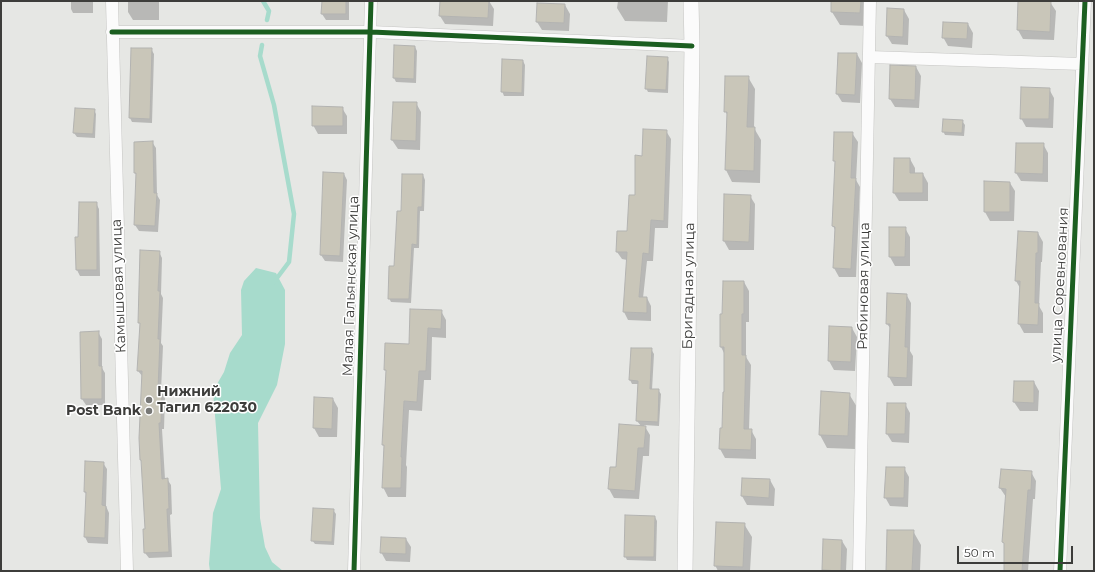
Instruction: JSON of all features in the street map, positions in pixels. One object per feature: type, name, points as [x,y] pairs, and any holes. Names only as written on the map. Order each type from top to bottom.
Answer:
[{"type":"street","name":"Камышовая улица","points":[[112,1],[127,571]]},
{"type":"street","name":"Малая Гальянская улица","points":[[354,571],[371,1]]},
{"type":"street","name":"Бригадная улица","points":[[685,571],[692,46],[691,1]]},
{"type":"street","name":"Рябиновая улица","points":[[859,571],[870,1]]},
{"type":"street","name":"улица Соревнования","points":[[1060,571],[1085,1]]},
{"type":"street","points":[[112,32],[371,32],[692,46]]},
{"type":"street","points":[[869,57],[1082,64]]},
{"type":"shaded area","points":[[256,268],[276,273],[285,290],[285,344],[277,385],[258,423],[260,518],[265,547],[272,562],[283,571],[210,571],[209,564],[213,513],[221,489],[213,391],[224,372],[230,353],[242,335],[241,290],[244,281]]},
{"type":"building","points":[[322,1],[346,1],[346,14],[321,14]]},
{"type":"building","points":[[440,1],[489,1],[488,18],[439,16]]},
{"type":"building","points":[[831,1],[861,1],[860,13],[831,12]]},
{"type":"building","points":[[1018,1],[1051,1],[1050,32],[1017,30]]},
{"type":"building","points":[[537,3],[565,4],[564,23],[536,22]]},
{"type":"building","points":[[887,8],[904,9],[903,37],[886,36]]},
{"type":"building","points":[[943,22],[968,23],[967,39],[942,38]]},
{"type":"building","points":[[394,45],[415,46],[414,79],[393,78]]},
{"type":"building","points":[[131,48],[152,48],[150,119],[129,118]]},
{"type":"building","points":[[838,53],[857,53],[855,95],[836,94]]},
{"type":"building","points":[[647,56],[668,57],[666,90],[645,89]]},
{"type":"building","points":[[502,59],[523,60],[522,93],[501,92]]},
{"type":"building","points":[[890,65],[916,66],[915,100],[889,99]]},
{"type":"building","points":[[725,76],[749,76],[747,127],[755,127],[754,171],[725,170],[727,112],[724,112]]},
{"type":"building","points":[[1021,87],[1050,88],[1049,119],[1020,119]]},
{"type":"building","points":[[393,102],[417,102],[416,141],[391,140]]},
{"type":"building","points":[[312,106],[343,107],[343,126],[312,126]]},
{"type":"building","points":[[75,108],[95,109],[93,134],[73,133]]},
{"type":"building","points":[[943,119],[963,120],[962,133],[942,132]]},
{"type":"building","points":[[643,129],[667,130],[664,221],[651,220],[649,254],[643,253],[639,297],[647,297],[647,313],[623,312],[627,252],[616,252],[617,231],[627,231],[629,195],[635,195],[635,155],[642,156]]},
{"type":"building","points":[[834,132],[853,132],[851,178],[856,178],[851,269],[833,268],[835,227],[832,226],[835,161],[833,161]]},
{"type":"building","points":[[153,141],[154,193],[157,193],[155,226],[134,225],[136,173],[134,173],[134,142]]},
{"type":"building","points":[[1016,143],[1044,143],[1043,174],[1015,173]]},
{"type":"building","points":[[894,158],[910,158],[910,173],[923,173],[923,193],[893,193]]},
{"type":"building","points":[[323,172],[344,173],[340,256],[320,255]]},
{"type":"building","points":[[402,174],[423,174],[422,207],[418,207],[417,245],[412,244],[409,299],[388,299],[389,266],[394,266],[397,211],[401,211]]},
{"type":"building","points":[[984,181],[1010,182],[1010,212],[984,212]]},
{"type":"building","points":[[724,194],[751,195],[749,242],[723,241]]},
{"type":"building","points":[[79,202],[97,202],[97,270],[76,270],[75,237],[78,237]]},
{"type":"building","points":[[889,227],[906,227],[905,257],[889,257]]},
{"type":"building","points":[[1018,231],[1038,232],[1035,303],[1039,303],[1038,325],[1018,324],[1020,281],[1015,281]]},
{"type":"building","points":[[140,250],[160,251],[158,291],[160,291],[158,339],[160,339],[158,390],[162,390],[161,423],[159,423],[162,479],[168,478],[169,509],[167,509],[169,552],[144,553],[143,529],[145,529],[139,438],[142,371],[137,371],[140,323],[138,323]]},
{"type":"building","points":[[723,281],[744,281],[742,355],[746,355],[744,429],[752,429],[751,450],[719,449],[724,392],[724,347],[720,347],[720,314],[722,314]]},
{"type":"building","points":[[887,293],[907,294],[905,347],[908,347],[907,378],[888,377],[890,324],[886,324]]},
{"type":"building","points":[[410,309],[442,310],[441,329],[428,328],[426,371],[419,371],[417,402],[404,401],[401,488],[382,488],[384,445],[382,445],[386,370],[384,370],[385,343],[409,344]]},
{"type":"building","points":[[829,326],[852,327],[851,362],[828,361]]},
{"type":"building","points":[[99,331],[99,366],[102,366],[102,399],[81,399],[80,332]]},
{"type":"building","points":[[631,348],[652,348],[650,389],[659,389],[658,422],[636,421],[638,381],[629,380]]},
{"type":"building","points":[[1014,381],[1034,381],[1034,403],[1013,402]]},
{"type":"building","points":[[821,391],[850,393],[848,436],[819,435]]},
{"type":"building","points":[[314,397],[333,398],[332,429],[313,428]]},
{"type":"building","points":[[887,403],[906,403],[905,434],[886,434]]},
{"type":"building","points":[[619,424],[646,426],[644,448],[638,448],[635,491],[608,489],[610,467],[616,467]]},
{"type":"building","points":[[85,461],[104,462],[102,505],[106,506],[105,538],[84,537],[86,492],[84,492]]},
{"type":"building","points":[[886,467],[905,467],[904,498],[884,498]]},
{"type":"building","points":[[1001,469],[1032,471],[1031,490],[1028,490],[1022,571],[1004,571],[1004,543],[1002,542],[1006,489],[999,488]]},
{"type":"building","points":[[742,478],[770,479],[769,498],[741,496]]},
{"type":"building","points":[[313,508],[334,509],[332,542],[311,541]]},
{"type":"building","points":[[625,515],[655,516],[654,557],[624,557]]},
{"type":"building","points":[[716,522],[745,523],[743,567],[714,566]]},
{"type":"building","points":[[887,530],[914,530],[912,571],[886,571]]},
{"type":"building","points":[[381,537],[406,538],[406,554],[380,553]]},
{"type":"building","points":[[823,539],[842,540],[841,571],[822,570]]},
{"type":"waterway","points":[[263,1],[269,11],[267,20]]},
{"type":"waterway","points":[[262,45],[260,56],[274,105],[294,214],[289,262],[274,282]]},
{"type":"cycle path","points":[[354,571],[371,1]]},
{"type":"cycle path","points":[[1060,571],[1085,1]]},
{"type":"cycle path","points":[[112,32],[371,32],[692,46]]},
{"type":"place","name":"Нижний Тагил 622030","points":[[149,400]]},
{"type":"place","name":"Post Bank","points":[[149,411]]}]
